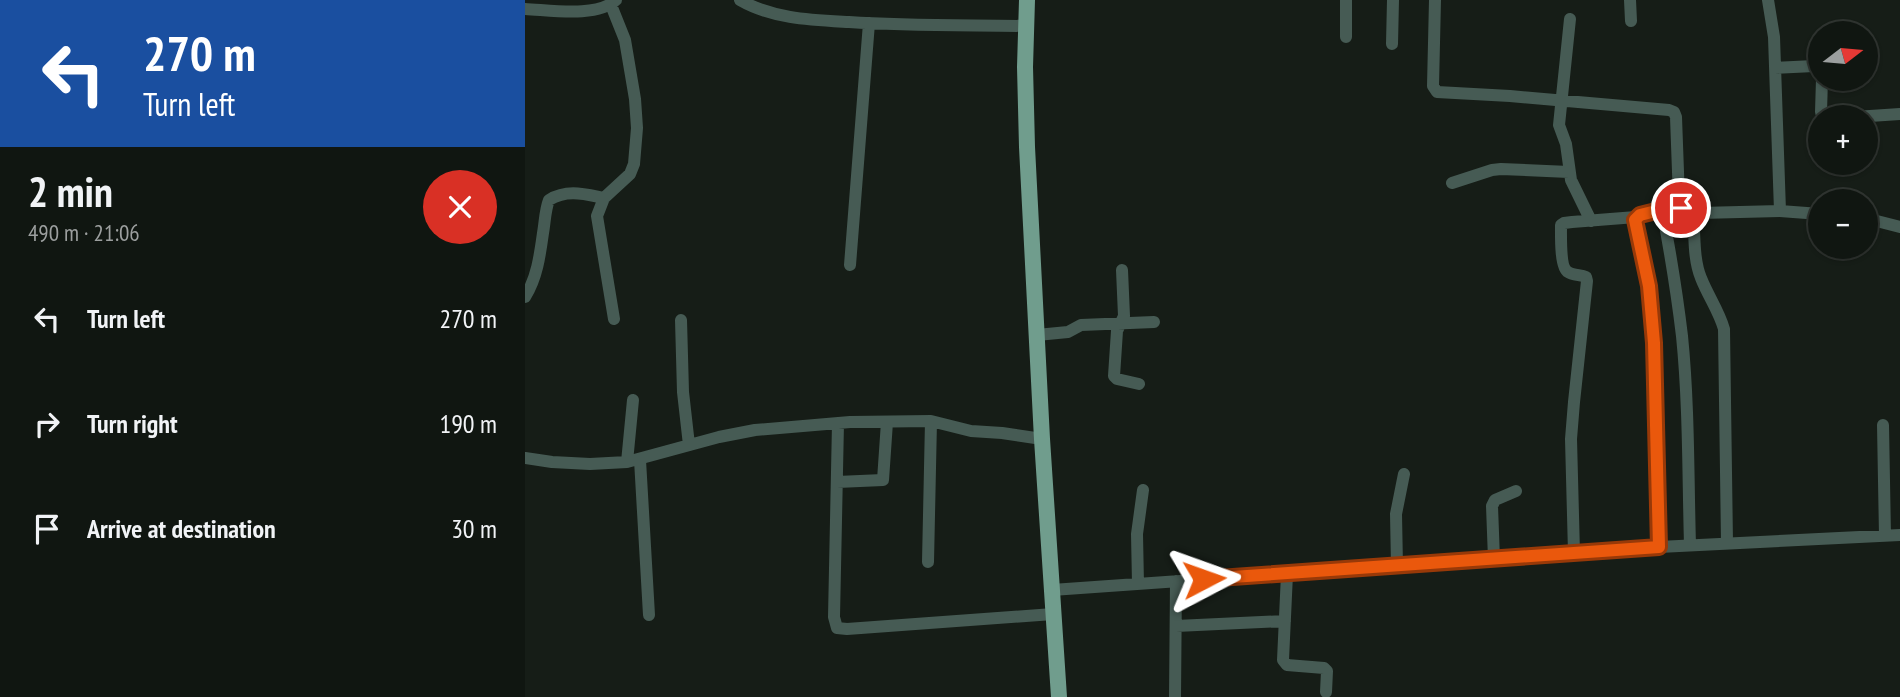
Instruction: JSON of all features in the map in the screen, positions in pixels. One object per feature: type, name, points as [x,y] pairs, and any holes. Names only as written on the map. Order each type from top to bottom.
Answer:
[{"type":"main road","points":[[1027,0],[1027,147],[1059,697]]},
{"type":"street","points":[[740,0],[766,12],[793,17],[869,23],[1026,26]]},
{"type":"street","points":[[1346,0],[1346,37]]},
{"type":"street","points":[[1392,44],[1393,0]]},
{"type":"street","points":[[1436,0],[1433,86],[1437,92],[1664,108],[1674,112],[1677,124],[1680,205],[1683,210],[1693,213],[1808,213]]},
{"type":"street","points":[[1630,0],[1632,21]]},
{"type":"street","points":[[1767,0],[1774,37],[1780,211]]},
{"type":"street","points":[[525,9],[593,10],[614,3],[625,40],[637,115],[634,164],[630,174],[604,198],[597,216],[614,319]]},
{"type":"street","points":[[1570,19],[1559,125],[1566,144],[1569,172],[1591,221]]},
{"type":"street","points":[[850,265],[869,23]]},
{"type":"street","points":[[1775,68],[1808,66]]},
{"type":"street","points":[[1878,115],[1900,114]]},
{"type":"street","points":[[1453,183],[1501,169],[1569,172]]},
{"type":"street","points":[[525,298],[537,270],[549,200],[565,193],[604,198]]},
{"type":"street","points":[[1574,553],[1571,439],[1587,281],[1583,275],[1565,269],[1561,225],[1636,217],[1680,205]]},
{"type":"street","points":[[1662,209],[1682,337],[1690,545]]},
{"type":"street","points":[[1693,213],[1700,278],[1724,328],[1727,543]]},
{"type":"street","points":[[1636,217],[1649,286],[1654,343],[1659,547]]},
{"type":"street","points":[[1878,221],[1900,227]]},
{"type":"street","points":[[1122,270],[1124,316],[1117,331],[1114,376],[1139,384]]},
{"type":"street","points":[[681,320],[683,392],[689,445]]},
{"type":"street","points":[[1037,335],[1068,332],[1081,325],[1154,322]]},
{"type":"street","points":[[633,400],[634,461],[649,615]]},
{"type":"street","points":[[525,458],[590,464],[634,461],[719,437],[755,430],[838,423],[931,421],[971,432],[1042,439]]},
{"type":"street","points":[[928,562],[931,421]]},
{"type":"street","points":[[837,482],[883,480],[887,422]]},
{"type":"street","points":[[838,423],[834,617],[837,628],[1053,614]]},
{"type":"street","points":[[1883,425],[1885,536]]},
{"type":"street","points":[[1397,566],[1396,514],[1405,474]]},
{"type":"street","points":[[1138,584],[1137,534],[1143,490]]},
{"type":"street","points":[[1494,559],[1492,506],[1495,500],[1516,491]]},
{"type":"street","points":[[1052,590],[1659,547],[1900,535]]},
{"type":"street","points":[[1287,573],[1283,657],[1285,665],[1324,668],[1327,671],[1326,692]]},
{"type":"street","points":[[1175,697],[1176,581]]},
{"type":"street","points":[[1176,626],[1285,621]]},
{"type":"route","points":[[1204,579],[1659,547],[1654,343],[1649,286],[1635,220],[1640,215],[1680,205],[1681,208]]}]
